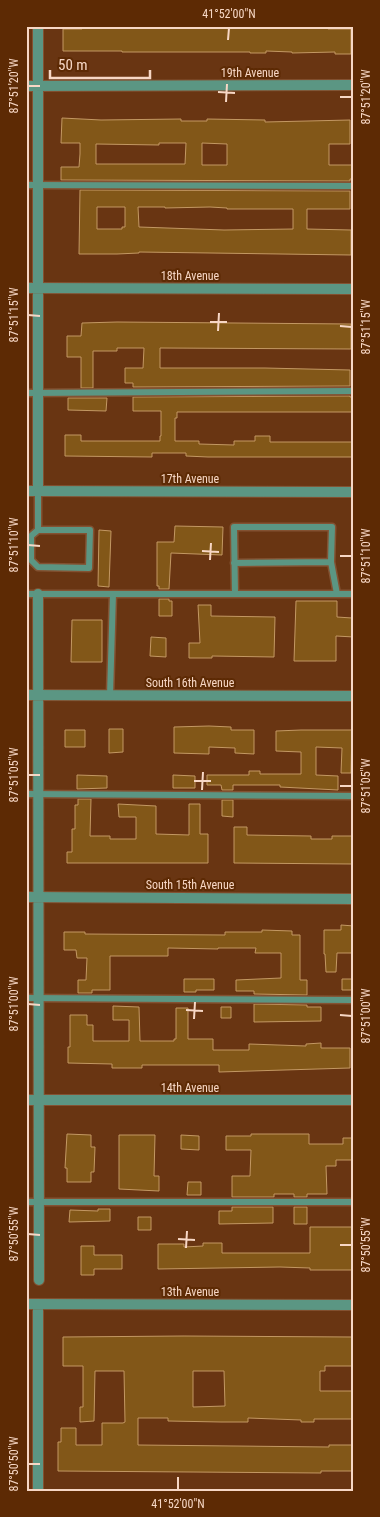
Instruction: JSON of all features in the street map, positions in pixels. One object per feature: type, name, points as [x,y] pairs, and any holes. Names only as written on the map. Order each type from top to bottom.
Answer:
[{"type":"street","points":[[38,26],[38,491]]},
{"type":"street","name":"19th Avenue","points":[[26,86],[354,85]]},
{"type":"street","name":"18th Avenue","points":[[26,288],[354,290]]},
{"type":"street","name":"17th Avenue","points":[[26,491],[354,492]]},
{"type":"street","points":[[38,594],[39,1280]]},
{"type":"street","name":"South 16th Avenue","points":[[26,695],[354,696]]},
{"type":"street","name":"South 15th Avenue","points":[[26,897],[354,899]]},
{"type":"street","name":"14th Avenue","points":[[26,1100],[354,1100]]},
{"type":"street","name":"13th Avenue","points":[[26,1304],[354,1305]]},
{"type":"street","points":[[38,1304],[38,1491]]},
{"type":"lane","points":[[26,185],[354,186]]},
{"type":"lane","points":[[26,393],[354,391]]},
{"type":"lane","points":[[38,491],[38,530],[31,536],[31,560],[38,568],[89,568],[90,530],[38,530]]},
{"type":"lane","points":[[235,594],[234,527],[332,527],[331,562],[337,594]]},
{"type":"lane","points":[[234,563],[331,562]]},
{"type":"lane","points":[[26,594],[354,594]]},
{"type":"lane","points":[[110,695],[113,594]]},
{"type":"lane","points":[[26,794],[354,796]]},
{"type":"lane","points":[[26,998],[354,1000]]},
{"type":"lane","points":[[26,1202],[354,1202]]},
{"type":"building","points":[[82,26],[144,28],[285,26],[285,28],[328,27],[328,29],[351,29],[351,54],[266,51],[266,53],[250,53],[63,51],[63,29],[82,29]]},
{"type":"building","points":[[62,118],[101,120],[181,119],[181,121],[207,121],[207,119],[265,120],[265,122],[350,120],[350,144],[329,144],[329,165],[354,165],[354,179],[350,179],[350,181],[61,180],[61,167],[79,167],[80,143],[61,143]],"holes":[[[159,143],[186,143],[185,164],[96,164],[96,144],[159,145]],[[202,143],[227,144],[227,165],[202,165]]]},
{"type":"building","points":[[80,190],[350,191],[350,209],[307,209],[307,229],[351,230],[351,255],[139,252],[79,254]],"holes":[[[97,207],[125,207],[125,227],[122,227],[122,229],[97,229]],[[138,207],[293,209],[293,229],[224,230],[139,227]]]},
{"type":"building","points":[[82,323],[351,324],[351,349],[160,348],[160,368],[350,370],[350,386],[133,387],[133,383],[125,383],[125,368],[143,368],[144,348],[117,348],[117,351],[93,351],[93,388],[81,388],[81,357],[67,357],[67,336],[81,336]]},
{"type":"building","points":[[133,397],[354,397],[354,412],[177,412],[177,418],[175,418],[175,441],[199,441],[199,444],[234,445],[234,441],[255,441],[255,436],[270,436],[270,442],[354,442],[354,457],[208,457],[186,456],[186,453],[152,453],[152,457],[65,456],[65,435],[81,435],[81,441],[160,441],[161,411],[133,411]]},
{"type":"building","points":[[68,398],[107,398],[106,411],[68,410]]},
{"type":"building","points":[[175,526],[223,527],[222,555],[171,553],[169,589],[159,589],[159,586],[157,586],[157,542],[174,542]]},
{"type":"building","points":[[99,530],[111,531],[109,587],[98,586]]},
{"type":"building","points":[[159,599],[169,599],[169,601],[172,601],[172,616],[159,616]]},
{"type":"building","points":[[296,601],[337,601],[337,617],[352,618],[352,622],[354,622],[354,637],[336,636],[336,661],[294,661]]},
{"type":"building","points":[[198,605],[211,605],[211,616],[275,617],[274,657],[212,656],[212,658],[189,658],[189,643],[200,643]]},
{"type":"building","points":[[72,620],[102,620],[102,662],[71,662]]},
{"type":"building","points":[[151,637],[166,638],[166,657],[150,656]]},
{"type":"building","points":[[174,727],[231,727],[231,730],[254,730],[254,754],[235,753],[235,748],[209,747],[209,754],[174,753]]},
{"type":"building","points":[[109,729],[123,729],[123,752],[109,753]]},
{"type":"building","points":[[65,730],[85,730],[85,747],[65,747]]},
{"type":"building","points":[[352,730],[351,773],[341,773],[342,748],[316,747],[316,775],[338,776],[338,790],[280,787],[280,785],[233,785],[233,790],[222,790],[221,785],[207,785],[207,775],[249,775],[249,771],[260,771],[260,774],[301,774],[301,752],[276,751],[276,731]]},
{"type":"building","points":[[77,775],[107,776],[107,788],[77,789]]},
{"type":"building","points":[[173,775],[195,776],[195,788],[173,788]]},
{"type":"building","points":[[78,799],[91,799],[90,836],[110,836],[110,839],[136,839],[136,817],[119,817],[118,804],[156,806],[156,834],[189,835],[189,804],[200,804],[200,834],[208,834],[208,863],[67,863],[67,852],[72,852],[72,829],[75,829],[75,805],[78,805]]},
{"type":"building","points":[[222,800],[233,800],[233,817],[222,816]]},
{"type":"building","points":[[234,827],[247,827],[247,835],[311,836],[311,839],[332,839],[332,836],[352,836],[352,864],[234,863]]},
{"type":"building","points":[[341,925],[354,926],[353,953],[337,953],[336,972],[326,972],[324,930],[341,930]]},
{"type":"building","points":[[262,930],[292,931],[292,935],[300,935],[300,980],[307,980],[307,995],[254,994],[254,991],[236,991],[236,980],[281,978],[281,953],[255,953],[256,948],[168,948],[168,956],[110,956],[110,990],[92,990],[92,993],[78,993],[78,980],[86,980],[87,958],[77,958],[76,950],[64,950],[64,932],[85,932],[85,934],[225,935],[225,932],[262,932]]},
{"type":"building","points":[[184,979],[214,979],[214,990],[184,992]]},
{"type":"building","points":[[342,979],[352,979],[352,990],[342,990]]},
{"type":"building","points":[[254,1004],[321,1007],[321,1021],[254,1022]]},
{"type":"building","points":[[113,1006],[139,1007],[140,1041],[174,1041],[176,1039],[176,1008],[188,1008],[188,1039],[213,1039],[213,1050],[249,1050],[249,1044],[306,1046],[306,1044],[321,1043],[321,1048],[350,1048],[350,1068],[219,1072],[219,1065],[142,1065],[142,1068],[112,1068],[112,1064],[68,1063],[70,1015],[87,1015],[87,1025],[93,1025],[93,1041],[129,1041],[129,1020],[113,1020]]},
{"type":"building","points":[[221,1007],[231,1007],[231,1018],[221,1018]]},
{"type":"building","points":[[67,1134],[91,1135],[91,1147],[95,1147],[94,1172],[91,1172],[91,1182],[67,1182],[67,1168],[65,1168]]},
{"type":"building","points":[[251,1134],[309,1134],[309,1144],[343,1144],[343,1138],[354,1138],[354,1160],[336,1160],[336,1166],[326,1166],[327,1194],[307,1194],[307,1197],[294,1197],[294,1194],[274,1194],[274,1197],[232,1197],[232,1176],[250,1176],[251,1150],[226,1150],[226,1136],[251,1136]]},
{"type":"building","points":[[119,1135],[155,1135],[154,1176],[159,1176],[159,1191],[119,1189]]},
{"type":"building","points":[[181,1135],[199,1136],[199,1150],[181,1149]]},
{"type":"building","points":[[188,1182],[201,1182],[201,1195],[187,1195]]},
{"type":"building","points":[[232,1207],[273,1207],[273,1223],[219,1224],[219,1211],[232,1211]]},
{"type":"building","points":[[294,1207],[307,1207],[307,1224],[294,1224]]},
{"type":"building","points":[[98,1209],[110,1209],[110,1221],[69,1222],[70,1210],[98,1211]]},
{"type":"building","points":[[138,1217],[151,1217],[151,1230],[138,1230]]},
{"type":"building","points":[[310,1227],[354,1227],[354,1270],[310,1270],[310,1268],[280,1267],[158,1269],[158,1244],[184,1244],[184,1247],[203,1246],[203,1243],[222,1243],[222,1253],[310,1253]]},
{"type":"building","points":[[81,1246],[94,1246],[94,1255],[122,1255],[122,1269],[94,1269],[94,1275],[81,1275]]},
{"type":"building","points":[[63,1337],[354,1337],[354,1366],[325,1366],[325,1371],[320,1371],[320,1391],[354,1391],[354,1419],[314,1419],[314,1422],[301,1422],[301,1420],[248,1418],[248,1422],[221,1422],[168,1421],[168,1418],[138,1418],[138,1445],[329,1447],[329,1445],[354,1445],[354,1471],[321,1471],[321,1473],[58,1471],[58,1442],[61,1442],[61,1428],[76,1428],[76,1445],[102,1445],[102,1423],[125,1422],[124,1371],[95,1371],[94,1421],[80,1422],[80,1407],[83,1407],[83,1366],[63,1366]],"holes":[[[193,1371],[224,1371],[225,1406],[193,1407]]]}]
